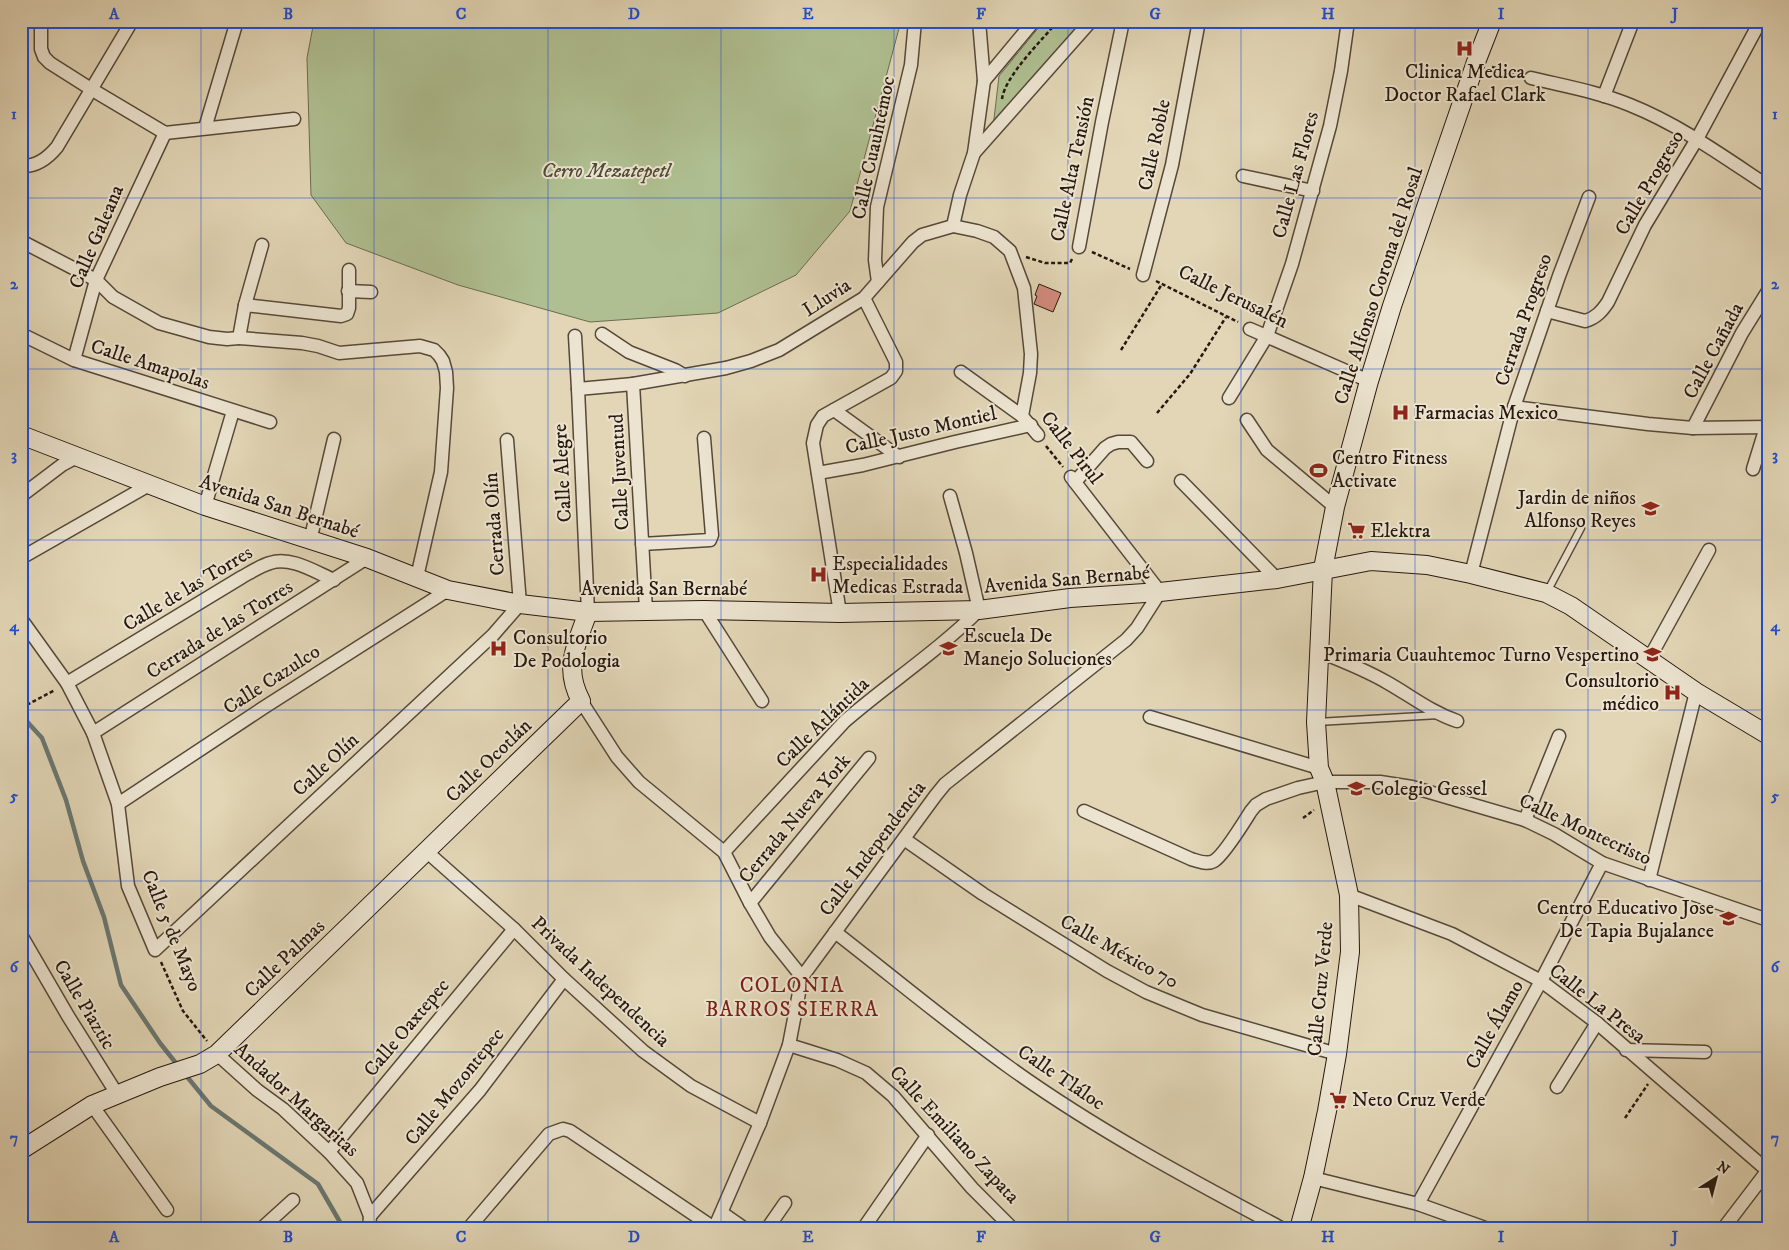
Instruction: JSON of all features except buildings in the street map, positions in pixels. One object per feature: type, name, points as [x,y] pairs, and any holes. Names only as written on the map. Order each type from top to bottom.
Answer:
[{"type":"street","points":[[41,21],[41,49],[44,57],[50,63],[165,133],[294,119]]},
{"type":"street","points":[[21,166],[35,165],[48,158],[57,147],[132,21]]},
{"type":"street","points":[[206,128],[237,21]]},
{"type":"street","name":"Calle Cuauhtémoc","points":[[878,282],[875,260],[877,207],[911,65],[915,21]]},
{"type":"street","points":[[979,21],[984,81],[974,152],[960,195],[953,226],[978,231],[994,238],[1010,251]]},
{"type":"street","points":[[984,81],[1034,21]]},
{"type":"street","points":[[974,152],[1091,21]]},
{"type":"street","name":"Calle Alta Tensión","points":[[1079,247],[1122,21]]},
{"type":"street","name":"Calle Roble","points":[[1143,275],[1172,165],[1199,21]]},
{"type":"street","name":"Calle Las Flores","points":[[1229,398],[1268,336],[1313,191],[1330,126],[1341,72],[1348,21]]},
{"type":"street","name":"Calle Alfonso Corona del Rosal","points":[[1323,569],[1335,507],[1369,381],[1392,306],[1476,62],[1492,21]]},
{"type":"street","points":[[1604,96],[1633,21]]},
{"type":"street","name":"Calle Progreso","points":[[1547,311],[1585,321],[1593,318],[1603,310],[1645,225],[1697,139],[1755,32],[1759,21]]},
{"type":"street","points":[[1531,78],[1604,96],[1653,115],[1697,139],[1768,186]]},
{"type":"street","name":"Calle Galeana","points":[[74,360],[96,280],[165,133]]},
{"type":"street","points":[[1243,176],[1313,191]]},
{"type":"street","name":"Cerrada Progreso","points":[[1471,574],[1514,407],[1589,197]]},
{"type":"street","name":"Lluvia","points":[[685,376],[750,362],[779,350],[864,298],[922,234],[953,226]]},
{"type":"street","points":[[21,241],[96,280],[113,297],[159,323],[209,337],[302,343],[340,353],[420,346],[434,350],[443,361],[447,388],[441,472],[417,577]]},
{"type":"street","points":[[239,338],[245,305],[262,245]]},
{"type":"street","name":"Calle Pirul","points":[[1010,251],[1024,288],[1031,354],[1030,425]]},
{"type":"street","points":[[245,305],[341,316],[346,314],[349,308],[349,270]]},
{"type":"street","points":[[348,291],[371,292]]},
{"type":"street","name":"Calle Cañada","points":[[1693,428],[1742,333],[1768,292]]},
{"type":"street","points":[[840,613],[813,443],[817,425],[823,416],[891,378],[896,370],[896,362],[864,298]]},
{"type":"street","name":"Calle Jerusalén","points":[[1250,328],[1369,381]]},
{"type":"street","name":"Calle Amapolas","points":[[21,334],[74,360],[270,422]]},
{"type":"street","points":[[602,334],[629,352],[675,370],[685,376]]},
{"type":"street","name":"Calle Alegre","points":[[575,336],[588,612]]},
{"type":"street","points":[[961,372],[1030,425]]},
{"type":"street","name":"Calle Juventud","points":[[646,610],[633,384],[685,376]]},
{"type":"street","points":[[578,389],[633,384]]},
{"type":"street","points":[[1514,407],[1693,428],[1767,427],[1753,469]]},
{"type":"street","points":[[834,410],[899,456]]},
{"type":"street","points":[[206,506],[233,411]]},
{"type":"street","points":[[1247,420],[1267,450],[1335,507]]},
{"type":"street","name":"Calle Justo Montiel","points":[[818,473],[863,465],[1030,425]]},
{"type":"street","name":"Avenida San Bernabé","points":[[21,435],[206,506],[367,558],[448,590],[520,604],[588,612],[704,610],[840,613],[979,610],[1070,598],[1160,592],[1277,579],[1371,561],[1427,566],[1471,574],[1546,593],[1571,606],[1696,692],[1768,735]]},
{"type":"street","points":[[642,544],[710,540],[712,535],[704,438]]},
{"type":"street","points":[[310,541],[334,439]]},
{"type":"street","name":"Cerrada Olín","points":[[507,440],[520,604]]},
{"type":"street","points":[[1073,480],[1105,448],[1118,442],[1131,442],[1147,461]]},
{"type":"street","points":[[21,496],[62,465],[77,457]]},
{"type":"street","name":"Calle Pirul","points":[[1073,480],[1160,592]]},
{"type":"street","points":[[1181,480],[1277,579]]},
{"type":"street","points":[[21,558],[149,485]]},
{"type":"street","points":[[950,496],[979,610]]},
{"type":"street","points":[[1649,659],[1709,550]]},
{"type":"street","name":"Cerrada de las Torres","points":[[93,733],[367,558]]},
{"type":"street","name":"Calle de las Torres","points":[[67,683],[242,577],[271,562],[280,561],[296,564],[334,580]]},
{"type":"street","name":"Calle Cruz Verde","points":[[1299,1229],[1313,1178],[1337,1054],[1350,952],[1349,895],[1322,775],[1316,722],[1323,569]]},
{"type":"street","name":"Calle Cazulco","points":[[118,804],[263,708],[448,590]]},
{"type":"street","name":"Calle Independencia","points":[[802,977],[904,839],[926,806],[946,784],[1126,640],[1137,628],[1160,592]]},
{"type":"street","name":"Calle Olín","points":[[155,950],[493,635],[520,604]]},
{"type":"street","points":[[704,610],[762,701]]},
{"type":"street","name":"Calle Atlántida","points":[[724,852],[846,721],[866,703],[948,640],[979,610]]},
{"type":"street","points":[[468,1229],[549,1134],[563,1129],[570,1131],[714,1228],[760,1123],[789,1045],[802,977],[770,937],[724,852],[638,782],[617,757],[575,689],[572,678],[572,666],[575,650],[588,612]]},
{"type":"street","name":"Calle 5 de Mayo","points":[[21,619],[67,683],[93,733],[118,804],[128,886],[155,950]]},
{"type":"street","points":[[1320,652],[1375,675],[1440,715],[1456,721]]},
{"type":"street","points":[[1649,880],[1696,692]]},
{"type":"street","name":"Calle Ocotlán","points":[[426,851],[582,701]]},
{"type":"street","points":[[1150,717],[1322,775]]},
{"type":"street","points":[[1525,820],[1559,736]]},
{"type":"street","name":"Cerrada Nueva York","points":[[750,903],[870,758]]},
{"type":"street","points":[[1084,811],[1191,859],[1206,863],[1214,861],[1221,854],[1251,810],[1260,802],[1298,788],[1322,775]]},
{"type":"street","name":"Calle Montecristo","points":[[1322,775],[1412,787],[1525,820],[1554,834],[1602,863],[1768,920]]},
{"type":"street","name":"Calle México 70","points":[[904,839],[982,894],[1107,971],[1146,992],[1202,1015],[1261,1034],[1337,1054]]},
{"type":"street","name":"Privada Independencia","points":[[426,851],[514,929],[564,979],[643,1051],[691,1086],[760,1123]]},
{"type":"street","name":"Calle Palmas","points":[[21,1150],[92,1105],[160,1077],[200,1064],[217,1054],[426,851]]},
{"type":"street","name":"Calle Álamo","points":[[1418,1204],[1541,981],[1602,863]]},
{"type":"street","name":"Calle La Presa","points":[[1349,895],[1452,934],[1541,981],[1596,1023],[1767,1170]]},
{"type":"street","name":"Calle Oaxtepec","points":[[329,1152],[514,929]]},
{"type":"street","name":"Calle Tláloc","points":[[835,932],[1008,1067],[1083,1117],[1161,1164],[1283,1229]]},
{"type":"street","name":"Calle Piaztic","points":[[21,935],[116,1094]]},
{"type":"street","name":"Calle Mozontepec","points":[[370,1222],[480,1090],[564,979]]},
{"type":"street","points":[[1557,1088],[1596,1023]]},
{"type":"street","name":"Calle Emiliano Zapata","points":[[789,1045],[837,1060],[866,1074],[893,1096],[972,1188],[1013,1229]]},
{"type":"street","points":[[1626,1050],[1705,1052]]},
{"type":"street","name":"Andador Margaritas","points":[[217,1054],[257,1090],[283,1109],[329,1152],[357,1182],[370,1222]]},
{"type":"street","points":[[92,1105],[167,1210]]},
{"type":"street","points":[[863,1229],[928,1135]]},
{"type":"street","points":[[1723,1229],[1767,1170]]},
{"type":"street","points":[[1313,1178],[1418,1204],[1488,1229]]},
{"type":"street","points":[[261,1229],[292,1200]]},
{"type":"street","points":[[767,1229],[785,1203]]},
{"type":"street","points":[[722,1213],[745,1229]]},
{"type":"lane","points":[[1546,593],[1581,528]]},
{"type":"lane","points":[[1316,722],[1440,715]]},
{"type":"path","points":[[1002,104],[1003,93],[1011,78],[1058,21]]},
{"type":"path","points":[[1476,62],[1531,78]]},
{"type":"path","name":"Calle Alta Tensión","points":[[1010,251],[1045,263],[1070,263],[1079,247]]},
{"type":"path","name":"Calle Jerusalén","points":[[1079,247],[1163,283],[1250,328]]},
{"type":"path","points":[[1121,350],[1163,283]]},
{"type":"path","points":[[1157,413],[1190,374],[1227,317]]},
{"type":"path","name":"Calle Pirul","points":[[1030,425],[1073,480]]},
{"type":"path","points":[[21,708],[67,683]]},
{"type":"path","name":"Calle 5 de Mayo","points":[[155,950],[183,1011],[202,1035]]},
{"type":"path","points":[[1625,1118],[1654,1074]]},
{"type":"green space","name":"Cerro Mezatepetl","points":[[314,21],[901,21],[850,211],[796,275],[718,313],[590,322],[458,285],[346,243],[311,195],[307,58]]},
{"type":"green space","points":[[1044,21],[1086,21],[992,136],[999,76]]},
{"type":"waterway","points":[[21,715],[42,738],[66,800],[83,861],[104,917],[121,985],[160,1043],[179,1067]]},
{"type":"waterway","points":[[184,1073],[211,1106],[318,1184],[344,1229]]},
{"type":"place","name":"Clinica Medica Doctor Rafael Clark","points":[[1465,48]]},
{"type":"place","name":"Farmacias Mexico","points":[[1400,413]]},
{"type":"place","name":"Centro Fitness Activate","points":[[1318,470]]},
{"type":"place","name":"Jardin de niños Alfonso Reyes","points":[[1650,509]]},
{"type":"place","name":"Elektra","points":[[1356,531]]},
{"type":"place","name":"Especialidades Medicas Estrada","points":[[818,575]]},
{"type":"place","name":"Escuela De Manejo Soluciones","points":[[949,648]]},
{"type":"place","name":"Consultorio De Podologia","points":[[499,649]]},
{"type":"place","name":"Primaria Cuauhtemoc Turno Vespertino","points":[[1653,655]]},
{"type":"place","name":"Consultorio médico","points":[[1673,693]]},
{"type":"place","name":"Colegio Gessel","points":[[1357,789]]},
{"type":"place","name":"Centro Educativo Jose De Tapia Bujalance","points":[[1728,919]]},
{"type":"place","name":"Neto Cruz Verde","points":[[1338,1100]]},
{"type":"district","name":"COLONIA BARROS SIERRA","points":[[792,998]]}]
